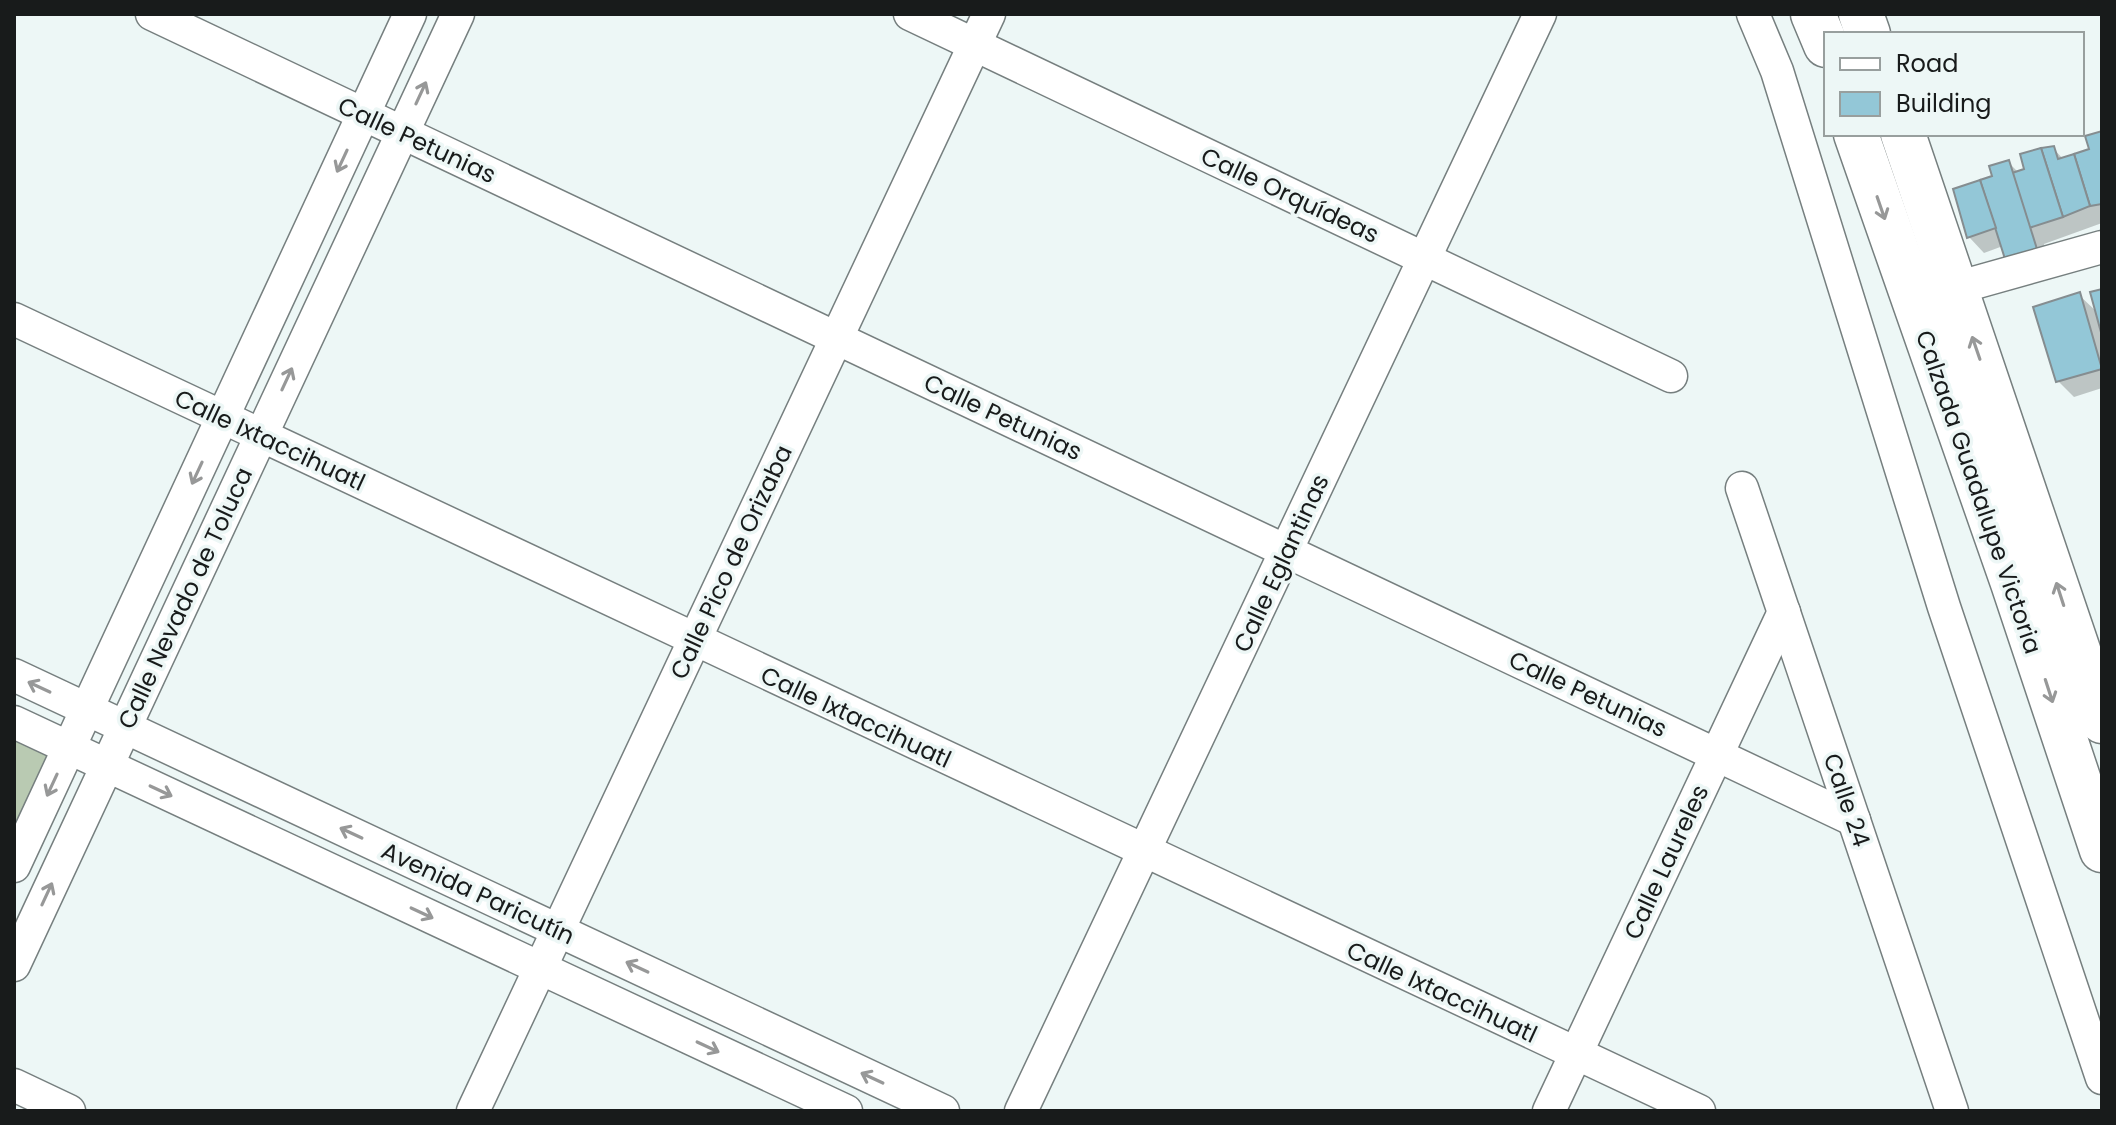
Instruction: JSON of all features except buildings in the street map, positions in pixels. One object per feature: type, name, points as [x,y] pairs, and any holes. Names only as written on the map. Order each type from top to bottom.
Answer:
[{"type":"main road","points":[[1813,14],[1824,40]]},
{"type":"main road","name":"Calzada Guadalupe Victoria","points":[[1857,136],[2013,583],[2102,850]]},
{"type":"main road","name":"Calzada Guadalupe Victoria","points":[[1904,136],[2102,721]]},
{"type":"street","name":"Calle Petunias","points":[[152,14],[1854,820]]},
{"type":"street","name":"Calle Nevado de Toluca","points":[[14,866],[410,14]]},
{"type":"street","name":"Calle Nevado de Toluca","points":[[14,965],[458,14]]},
{"type":"street","name":"Calle Orquídeas","points":[[910,14],[1671,376]]},
{"type":"street","name":"Calle Pico de Orizaba","points":[[473,1111],[989,14]]},
{"type":"street","name":"Calle Eglantinas","points":[[1021,1111],[1540,14]]},
{"type":"street","points":[[1753,14],[1777,71],[1944,607],[2102,1078]]},
{"type":"street","points":[[1956,288],[2102,247]]},
{"type":"street","name":"Calle Ixtaccihuatl","points":[[14,319],[1144,853],[1699,1111]]},
{"type":"street","name":"Calle 24","points":[[1742,488],[1952,1111]]},
{"type":"street","name":"Calle Laureles","points":[[1549,1111],[1784,612]]},
{"type":"street","name":"Avenida Paricutín","points":[[14,675],[943,1111]]},
{"type":"street","name":"Avenida Paricutín","points":[[14,722],[846,1111]]},
{"type":"street","points":[[14,1085],[69,1111]]},
{"type":"green space","points":[[14,739],[55,759],[14,847]]}]
